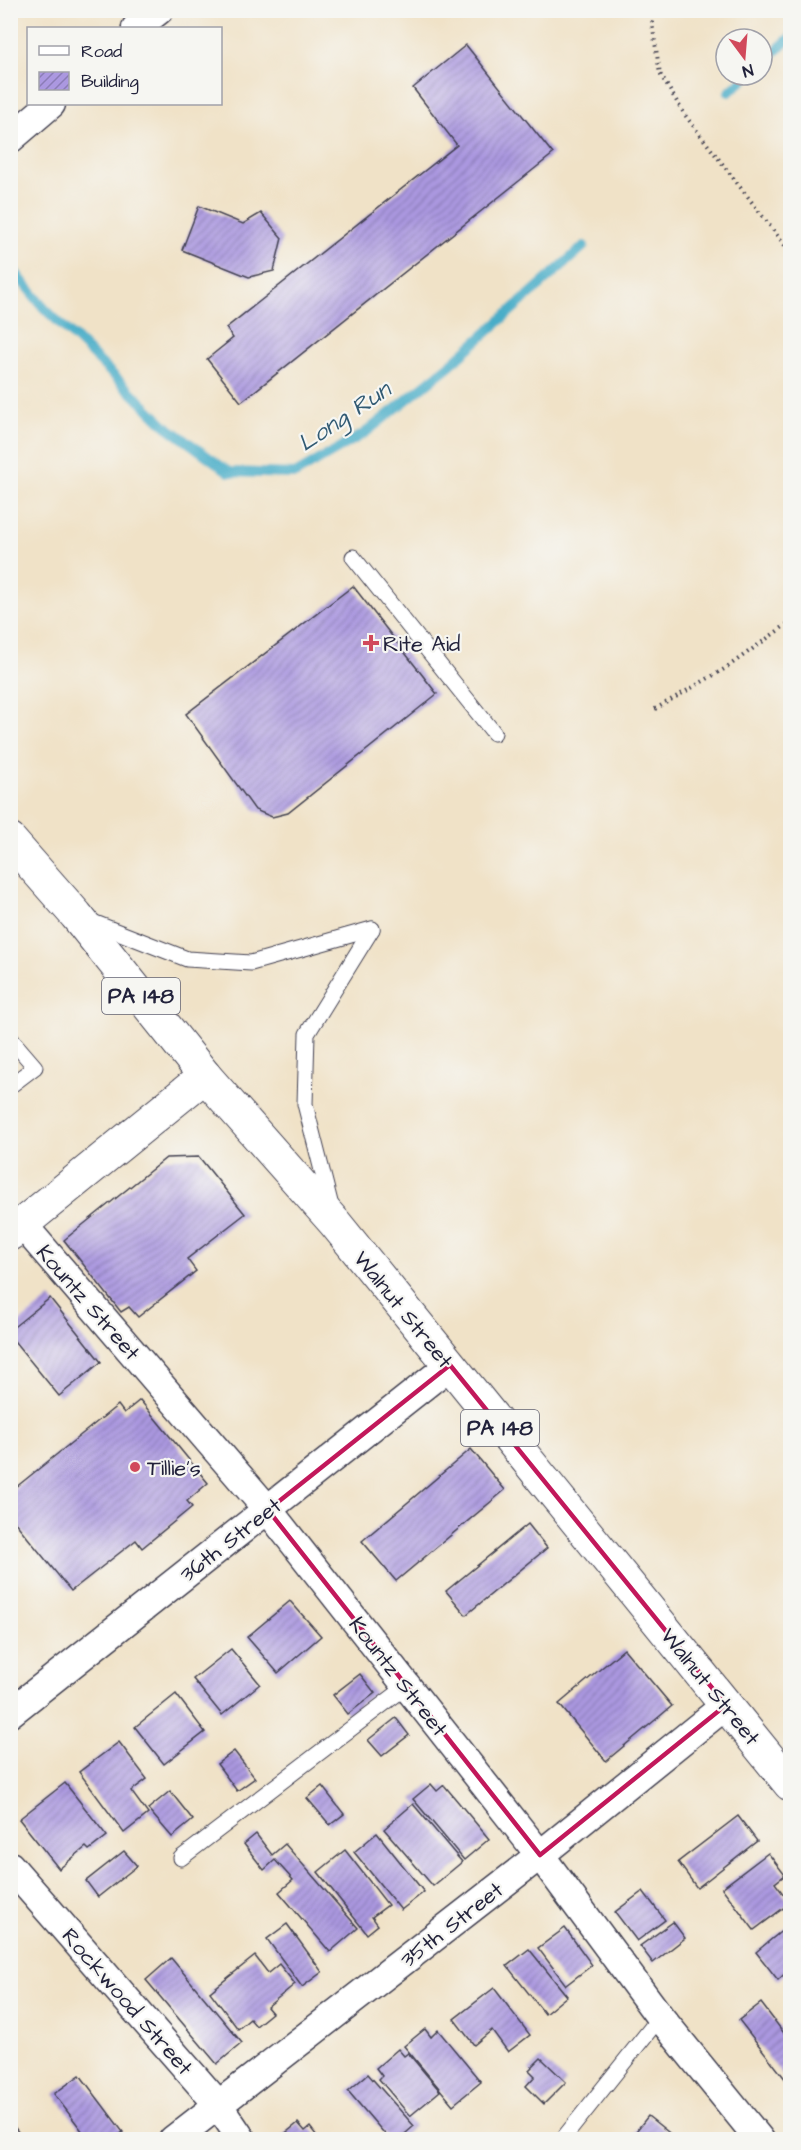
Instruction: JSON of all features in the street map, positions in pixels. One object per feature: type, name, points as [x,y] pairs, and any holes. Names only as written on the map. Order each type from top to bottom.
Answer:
[{"type":"main road","name":"Walnut Street","points":[[10,840],[22,868],[76,915],[205,1076],[335,1224],[790,1784]]},
{"type":"main road","points":[[16,1229],[205,1076]]},
{"type":"street","points":[[137,27],[159,10]]},
{"type":"street","points":[[10,139],[50,105]]},
{"type":"street","name":"Kountz Street","points":[[16,1229],[268,1510],[540,1855],[660,2017],[760,2139]]},
{"type":"street","name":"36th Street","points":[[10,1713],[450,1365]]},
{"type":"street","name":"35th Street","points":[[173,2139],[540,1855],[726,1705]]},
{"type":"street","name":"Rockwood Street","points":[[10,1866],[217,2103],[242,2139]]},
{"type":"lane","points":[[353,557],[494,733]]},
{"type":"lane","points":[[76,915],[187,959],[251,963],[372,929],[307,1034],[305,1104],[335,1224]]},
{"type":"lane","points":[[10,1038],[35,1067],[10,1086]]},
{"type":"lane","points":[[181,1858],[407,1686]]},
{"type":"lane","points":[[562,2139],[660,2017]]},
{"type":"path","points":[[656,10],[652,23],[660,75],[685,115],[790,252]]},
{"type":"path","points":[[656,709],[726,668],[790,622]]},
{"type":"highlighted area","points":[[450,1365],[726,1705],[540,1855],[268,1510]]},
{"type":"building","points":[[466,45],[553,154],[241,402],[207,359],[233,338],[226,328],[457,145],[413,88]]},
{"type":"building","points":[[199,206],[243,224],[261,213],[282,238],[274,271],[249,277],[182,250]]},
{"type":"building","name":"Rite Aid","points":[[353,586],[437,694],[288,813],[272,817],[255,810],[186,714]]},
{"type":"building","points":[[199,1157],[245,1214],[187,1259],[196,1271],[138,1317],[129,1307],[121,1312],[64,1240],[166,1158]]},
{"type":"building","points":[[50,1298],[101,1362],[59,1396],[10,1336],[10,1330]]},
{"type":"building","points":[[140,1400],[208,1483],[187,1501],[192,1507],[142,1548],[136,1540],[71,1591],[10,1516],[10,1492],[118,1405],[124,1413]]},
{"type":"building","points":[[471,1449],[505,1490],[396,1581],[362,1541]]},
{"type":"building","points":[[528,1524],[547,1548],[466,1615],[446,1591]]},
{"type":"building","points":[[290,1601],[321,1636],[278,1673],[247,1637]]},
{"type":"building","points":[[231,1649],[260,1684],[222,1715],[193,1679]]},
{"type":"building","points":[[624,1649],[672,1706],[606,1761],[559,1704]]},
{"type":"building","points":[[360,1674],[375,1693],[348,1714],[333,1695]]},
{"type":"building","points":[[176,1694],[205,1732],[164,1764],[135,1727]]},
{"type":"building","points":[[396,1718],[409,1735],[382,1756],[368,1740]]},
{"type":"building","points":[[119,1742],[147,1779],[131,1791],[148,1814],[124,1833],[79,1772]]},
{"type":"building","points":[[234,1751],[255,1778],[237,1791],[217,1764]]},
{"type":"building","points":[[65,1783],[107,1836],[89,1850],[86,1847],[59,1869],[19,1819]]},
{"type":"building","points":[[431,1784],[437,1791],[444,1785],[489,1839],[464,1860],[413,1799]]},
{"type":"building","points":[[322,1786],[344,1814],[330,1825],[307,1798]]},
{"type":"building","points":[[170,1791],[193,1820],[172,1837],[148,1809]]},
{"type":"building","points":[[413,1804],[462,1862],[433,1886],[384,1829]]},
{"type":"building","points":[[738,1816],[757,1841],[697,1888],[678,1862]]},
{"type":"building","points":[[377,1833],[424,1892],[401,1910],[354,1852]]},
{"type":"building","points":[[256,1834],[272,1855],[285,1844],[358,1928],[330,1952],[279,1892],[293,1880],[275,1860],[264,1870],[244,1844]]},
{"type":"building","points":[[345,1850],[388,1905],[372,1917],[378,1925],[367,1934],[318,1872]]},
{"type":"building","points":[[124,1851],[137,1866],[98,1897],[86,1881]]},
{"type":"building","points":[[768,1853],[785,1875],[775,1883],[790,1903],[754,1930],[722,1888]]},
{"type":"building","points":[[643,1891],[665,1920],[637,1941],[615,1912]]},
{"type":"building","points":[[673,1922],[685,1938],[653,1963],[640,1946]]},
{"type":"building","points":[[287,1924],[322,1972],[302,1987],[267,1939]]},
{"type":"building","points":[[790,1924],[790,1969],[778,1980],[756,1952]]},
{"type":"building","points":[[565,1928],[592,1965],[566,1985],[538,1948]]},
{"type":"building","points":[[529,1949],[567,1996],[545,2014],[507,1966]]},
{"type":"building","points":[[255,1956],[268,1973],[279,1964],[295,1984],[267,2007],[272,2013],[256,2026],[250,2019],[238,2029],[210,1992]]},
{"type":"building","points":[[171,1958],[242,2043],[217,2064],[146,1980]]},
{"type":"building","points":[[494,1988],[530,2035],[508,2052],[492,2030],[474,2045],[454,2019]]},
{"type":"building","points":[[761,2003],[790,2041],[790,2085],[739,2020]]},
{"type":"building","points":[[425,2029],[431,2037],[438,2030],[481,2082],[453,2105],[404,2046]]},
{"type":"building","points":[[398,2049],[404,2056],[408,2053],[440,2091],[410,2116],[379,2079],[382,2076],[376,2068]]},
{"type":"building","points":[[541,2058],[566,2082],[544,2104],[526,2086],[535,2076],[529,2070]]},
{"type":"building","points":[[368,2074],[414,2126],[398,2140],[390,2140],[348,2091]]},
{"type":"building","points":[[80,2075],[123,2132],[113,2140],[89,2140],[54,2094]]},
{"type":"building","points":[[648,2116],[678,2140],[629,2140]]},
{"type":"building","points":[[10,2121],[24,2140],[10,2140]]},
{"type":"building","points":[[298,2123],[305,2131],[310,2127],[320,2140],[277,2140]]},
{"type":"waterway","name":"Long Run","points":[[774,52],[790,38]]},
{"type":"waterway","name":"Long Run","points":[[729,92],[735,87]]},
{"type":"waterway","name":"Long Run","points":[[10,266],[44,308],[166,426],[229,472],[295,474],[365,433],[450,365],[584,246]]},
{"type":"place","name":"Rite Aid","points":[[371,643]]},
{"type":"place","name":"Tillie's","points":[[135,1467]]}]
